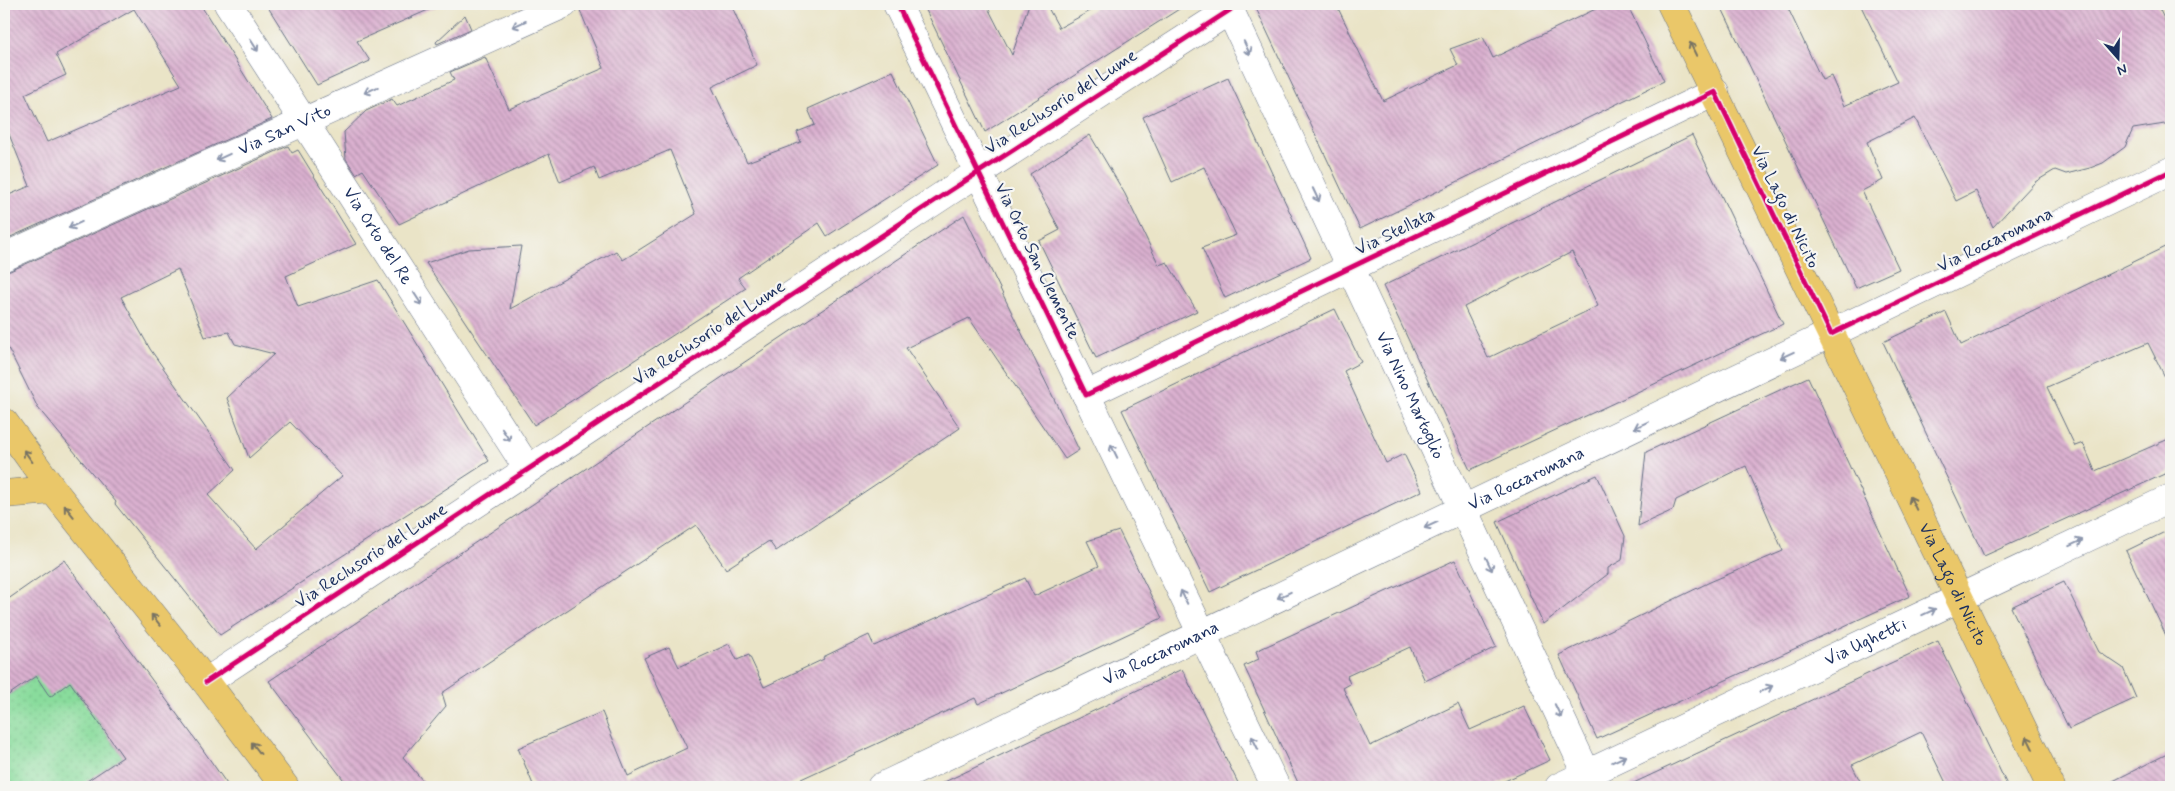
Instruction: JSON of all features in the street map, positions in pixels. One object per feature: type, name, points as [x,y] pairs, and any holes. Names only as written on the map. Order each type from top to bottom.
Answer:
[{"type":"main road","name":"Via Lago di Nicito","points":[[1671,4],[2051,787]]},
{"type":"main road","points":[[4,422],[53,490],[206,682],[285,787]]},
{"type":"main road","points":[[4,494],[53,490]]},
{"type":"street","name":"Via Orto del Re","points":[[228,4],[528,469]]},
{"type":"street","name":"Via San Vito","points":[[4,257],[564,4]]},
{"type":"street","name":"Via Orto San Clemente","points":[[897,4],[1276,787]]},
{"type":"street","name":"Via Reclusorio del Lume","points":[[206,682],[1228,7]]},
{"type":"street","name":"Via Nino Martoglio","points":[[1228,7],[1590,781]]},
{"type":"street","name":"Via Stellata","points":[[1086,395],[1715,92]]},
{"type":"street","name":"Via Roccaromana","points":[[881,787],[927,778],[1202,634],[2171,171]]},
{"type":"street","name":"Via Ughetti","points":[[1559,787],[1590,781],[1959,598],[2171,498]]},
{"type":"green space","points":[[36,676],[70,682],[123,757],[101,772],[112,787],[4,787],[4,698]]},
{"type":"building","points":[[14,4],[200,4],[272,119],[4,240],[4,197],[30,186],[4,122],[4,10]],"holes":[[[134,9],[181,85],[47,142],[25,94],[66,75],[56,54]]]},
{"type":"building","points":[[266,4],[442,4],[357,41],[370,61],[317,85]]},
{"type":"building","points":[[579,4],[731,4],[757,65],[712,87],[747,162],[801,142],[797,132],[815,125],[808,109],[893,71],[938,165],[827,236],[819,223],[738,278],[746,288],[534,425],[426,263],[469,249],[521,246],[510,309],[616,251],[623,260],[696,214],[670,150],[599,180],[594,167],[560,182],[549,154],[399,224],[363,170],[356,174],[346,159],[344,132],[366,111],[392,99],[397,106],[454,80],[450,72],[485,57],[509,109],[604,68]]},
{"type":"building","points":[[923,4],[986,4],[1012,55],[1029,4],[1046,4],[1059,28],[1103,4],[1187,4],[985,132]]},
{"type":"building","points":[[1254,4],[1336,4],[1383,101],[1458,65],[1450,49],[1483,37],[1493,58],[1606,4],[1627,4],[1664,81],[1360,229]]},
{"type":"building","points":[[1720,4],[1786,4],[1822,80],[1831,76],[1844,106],[1898,82],[1860,4],[2157,4],[2171,33],[2171,123],[2133,129],[2125,147],[2103,163],[2066,174],[2055,170],[2035,182],[1993,227],[1976,191],[1956,201],[1915,118],[1867,142],[1883,180],[1862,191],[1899,269],[1856,288]]},
{"type":"building","points":[[465,15],[471,29],[437,44],[436,42]]},
{"type":"building","points":[[1228,78],[1311,258],[1225,298],[1202,248],[1236,235],[1204,167],[1172,182],[1143,117]]},
{"type":"building","points":[[1090,135],[1125,194],[1159,265],[1167,262],[1197,311],[1096,358],[1039,241],[1060,230],[1030,174]]},
{"type":"building","points":[[1692,135],[1783,324],[1470,470],[1383,286]],"holes":[[[1572,252],[1598,306],[1488,358],[1464,307]]]},
{"type":"building","points":[[288,146],[292,153],[298,150],[356,244],[286,276],[298,307],[378,280],[489,461],[220,635],[115,504],[116,502],[38,408],[4,340],[4,272],[10,271]],"holes":[[[178,269],[205,337],[229,332],[235,344],[274,354],[227,398],[249,458],[290,422],[342,476],[256,549],[208,495],[235,470],[150,349],[121,297]]]},
{"type":"building","points":[[964,215],[1079,450],[1065,459],[969,318],[906,348],[960,428],[776,551],[769,541],[726,569],[696,525],[442,693],[446,706],[403,757],[428,787],[349,787],[269,681]]},
{"type":"building","points":[[2171,244],[2171,389],[2148,343],[2047,387],[2075,446],[2083,443],[2095,471],[2171,438],[2171,471],[1984,556],[1883,342],[1946,312],[1961,345]]},
{"type":"building","points":[[1335,309],[1361,362],[1344,371],[1386,463],[1404,454],[1422,491],[1210,592],[1122,410]]},
{"type":"building","points":[[1808,377],[1910,596],[1597,739],[1559,655],[1710,582],[1783,551],[1746,466],[1676,500],[1673,510],[1638,526],[1646,452]]},
{"type":"building","points":[[1597,475],[1625,536],[1622,560],[1608,568],[1608,574],[1543,624],[1497,522]]},
{"type":"building","points":[[2171,529],[2171,646],[2126,551]]},
{"type":"building","points":[[1119,531],[1162,618],[978,704],[975,698],[784,787],[534,787],[518,748],[602,712],[628,776],[687,748],[644,658],[669,647],[679,667],[729,644],[737,660],[749,655],[764,687],[824,659],[823,657],[869,635],[874,646],[1025,578],[1034,596],[1099,566],[1087,541]]},
{"type":"building","points":[[64,560],[229,787],[78,787],[123,757],[70,682],[50,697],[36,676],[4,698],[4,602]]},
{"type":"building","points":[[1455,560],[1496,647],[1425,681],[1410,647],[1347,676],[1350,684],[1343,688],[1370,746],[1458,704],[1470,730],[1524,706],[1550,760],[1492,787],[1300,787],[1244,666],[1259,659],[1256,651]]},
{"type":"building","points":[[2064,582],[2099,652],[2123,668],[2136,698],[2069,729],[2011,607]]},
{"type":"building","points":[[1938,641],[2008,787],[1948,787],[1921,732],[1852,765],[1863,787],[1625,787]]},
{"type":"building","points":[[1182,669],[1240,787],[934,787],[1043,735]]},
{"type":"building","points":[[2171,752],[2171,787],[2101,787]]},
{"type":"cycle path","points":[[897,4],[1086,395],[1715,92],[1831,334],[2171,171]]},
{"type":"cycle path","points":[[206,682],[948,192],[1230,10]]}]
